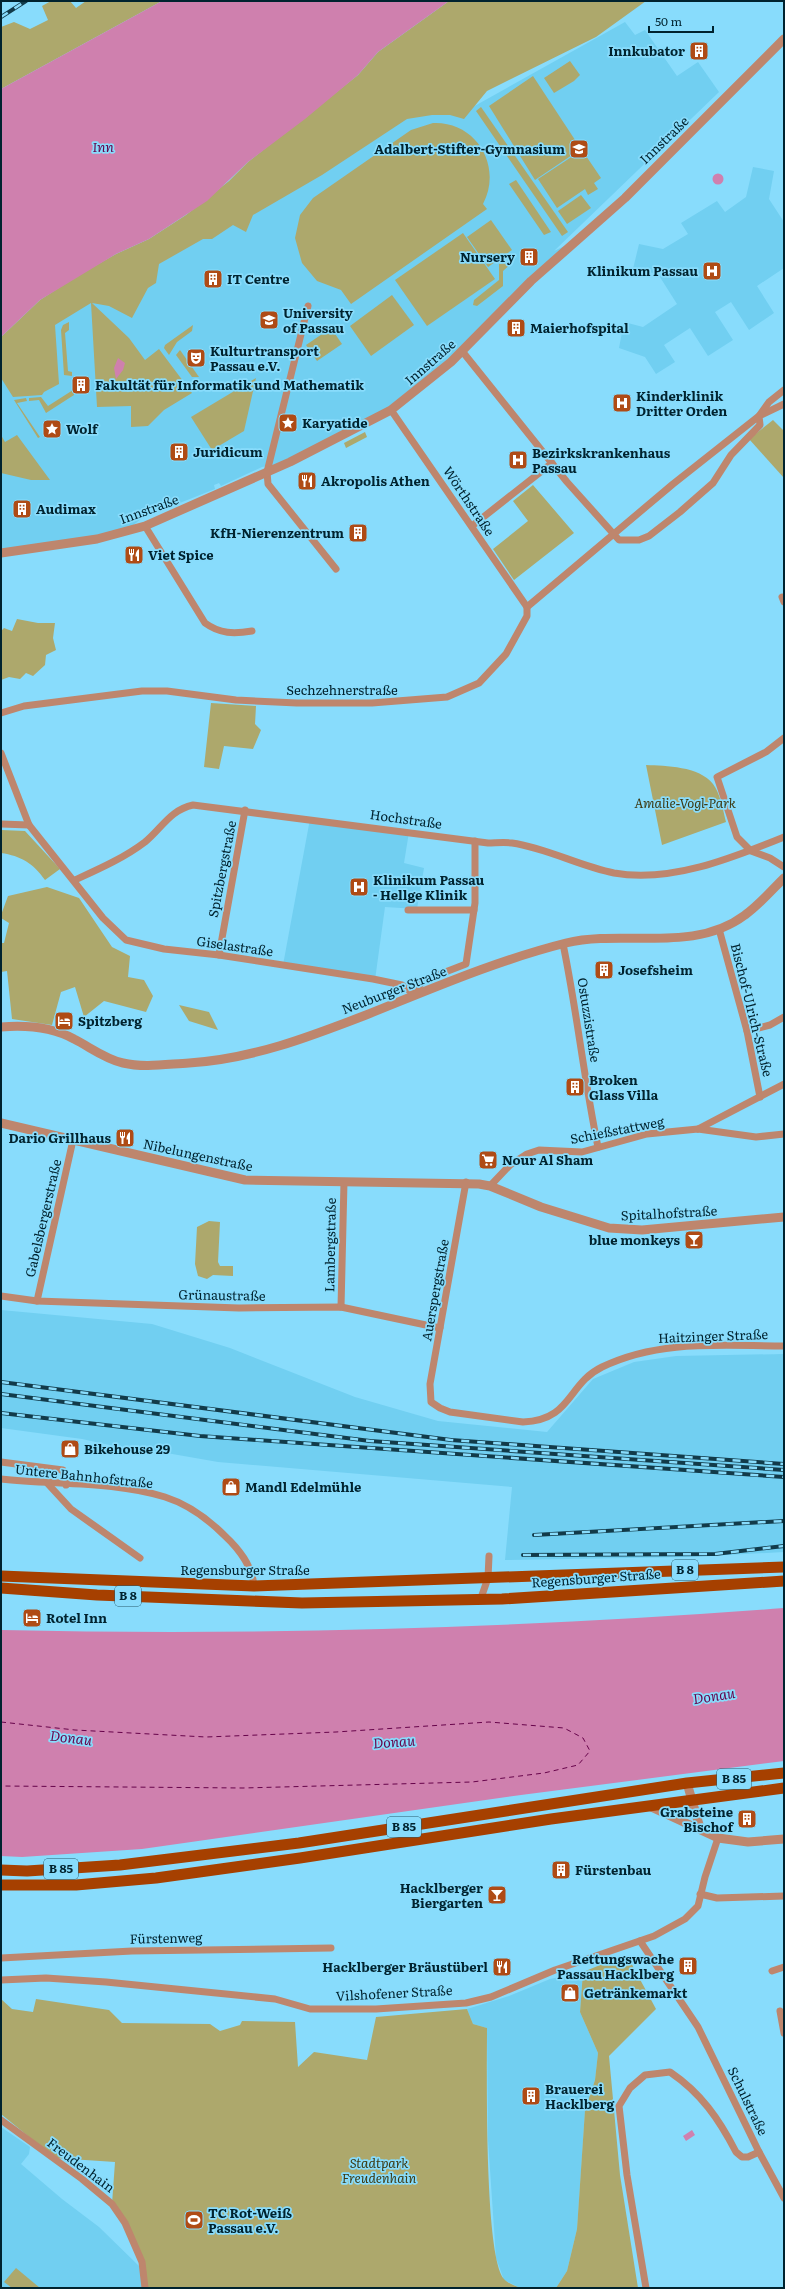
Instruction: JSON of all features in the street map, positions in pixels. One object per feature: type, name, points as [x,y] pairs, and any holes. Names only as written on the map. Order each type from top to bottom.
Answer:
[{"type":"main road","name":"Regensburger Straße","points":[[1,1576],[254,1586],[784,1567]]},
{"type":"main road","name":"Regensburger Straße","points":[[1,1588],[97,1595],[302,1603],[481,1598],[502,1599],[784,1581]]},
{"type":"main road","points":[[254,1586],[255,1601]]},
{"type":"main road","name":"B 85","points":[[1,1870],[27,1871],[120,1865],[299,1843],[687,1784],[784,1773]]},
{"type":"main road","name":"B 85","points":[[1,1885],[76,1885],[156,1878],[648,1806],[784,1788]]},
{"type":"street","name":"Innstraße","points":[[1,553],[91,540],[145,526],[267,472],[391,410],[436,375],[462,351],[531,281],[625,198],[784,39]]},
{"type":"street","points":[[308,306],[267,472],[268,484],[336,569]]},
{"type":"street","points":[[462,351],[552,462],[619,540],[629,541],[649,536],[680,512],[713,483],[731,455],[760,425],[760,416],[769,402],[784,390]]},
{"type":"street","points":[[527,607],[673,484],[760,416],[784,404]]},
{"type":"street","name":"Wörthstraße","points":[[391,410],[527,607]]},
{"type":"street","points":[[472,526],[552,462]]},
{"type":"street","points":[[145,526],[205,622],[216,630],[225,632],[252,631]]},
{"type":"street","name":"Sechzehnerstraße","points":[[1,713],[24,706],[142,691],[167,691],[236,700],[298,703],[372,703],[447,697],[479,683],[506,654],[526,616],[527,607]]},
{"type":"street","points":[[784,738],[766,752],[717,777],[737,837],[750,851],[770,858],[784,867]]},
{"type":"street","points":[[1,754],[29,825],[75,880]]},
{"type":"street","name":"Hochstraße","points":[[75,880],[119,859],[146,841],[165,820],[182,808],[193,805],[245,810],[475,841],[512,843],[614,873],[636,875],[663,874],[690,869],[750,851],[784,837]]},
{"type":"street","name":"Spitzbergstraße","points":[[219,955],[245,810]]},
{"type":"street","points":[[1,824],[29,825]]},
{"type":"street","points":[[415,995],[422,980],[466,964],[474,910],[475,841]]},
{"type":"street","name":"Neuburger Straße","points":[[1,1027],[28,1027],[52,1030],[123,1063],[192,1063],[248,1055],[293,1043],[415,995],[563,944],[607,938],[685,938],[719,929],[744,916],[784,878]]},
{"type":"street","name":"Giselastraße","points":[[75,880],[103,918],[126,940],[164,949],[219,955],[372,978],[402,986],[415,995]]},
{"type":"street","points":[[408,910],[474,910]]},
{"type":"street","name":"Bischof-Ulrich-Straße","points":[[719,929],[747,1031],[760,1097]]},
{"type":"street","name":"Ostuzzistraße","points":[[563,944],[575,1000],[590,1107],[598,1147]]},
{"type":"street","points":[[747,1031],[770,1025],[784,1017]]},
{"type":"street","points":[[698,1129],[784,1084]]},
{"type":"street","name":"Nibelungenstraße","points":[[1,1123],[245,1180],[466,1182]]},
{"type":"street","name":"Schießstattweg","points":[[490,1186],[510,1165],[527,1154],[539,1150],[582,1152],[647,1134],[698,1129],[756,1137],[784,1134]]},
{"type":"street","name":"Gabelsbergerstraße","points":[[37,1301],[73,1140]]},
{"type":"street","name":"Lambergstraße","points":[[341,1308],[344,1182]]},
{"type":"street","name":"Spitalhofstraße","points":[[466,1182],[490,1186],[541,1207],[609,1228],[642,1230],[784,1217]]},
{"type":"street","name":"Auerspergstraße","points":[[431,1402],[430,1384],[466,1182]]},
{"type":"street","name":"Grünaustraße","points":[[1,1296],[37,1301],[239,1308],[341,1308],[440,1328]]},
{"type":"street","name":"Haitzinger Straße","points":[[431,1402],[450,1412],[523,1422],[535,1422],[546,1419],[559,1411],[589,1376],[600,1368],[627,1356],[656,1348],[687,1346],[784,1346]]},
{"type":"street","points":[[1,1462],[63,1470],[66,1485]]},
{"type":"street","name":"Untere Bahnhofstraße","points":[[1,1479],[128,1490],[165,1497],[190,1509],[233,1542],[249,1567],[254,1586]]},
{"type":"street","points":[[48,1484],[71,1509],[140,1558]]},
{"type":"street","points":[[481,1598],[488,1578],[489,1556]]},
{"type":"street","points":[[687,1784],[700,1828]]},
{"type":"street","points":[[648,1806],[700,1828],[718,1838],[748,1842],[784,1839]]},
{"type":"street","name":"Vilshofener Straße","points":[[1,1980],[46,1978],[106,1982],[275,1999],[310,2009],[376,2009],[474,2001],[491,1997],[555,1970],[640,1941],[671,1928],[685,1920],[698,1906],[700,1894],[718,1838]]},
{"type":"street","points":[[700,1894],[717,1898],[784,1896]]},
{"type":"street","name":"Schulstraße","points":[[640,1941],[698,2027],[759,2152],[748,2157],[742,2157],[736,2152],[708,2105],[689,2085],[670,2072],[645,2075],[630,2088],[619,2106],[627,2175],[646,2288]]},
{"type":"street","name":"Fürstenweg","points":[[1,1958],[125,1951],[331,1948]]},
{"type":"street","points":[[772,1971],[784,1967]]},
{"type":"street","points":[[780,2011],[784,2033]]},
{"type":"street","name":"Freudenhain","points":[[1,2120],[82,2178],[112,2204],[125,2223],[142,2262],[145,2288]]},
{"type":"street","points":[[759,2152],[784,2198]]},
{"type":"shaded area","name":"University of Passau","points":[[625,22],[635,35],[645,30],[677,76],[698,62],[719,92],[554,251],[577,240],[406,399],[290,462],[262,467],[221,486],[219,483],[214,485],[215,489],[142,518],[124,533],[1,553],[1,364],[67,298],[421,108],[471,108]]},
{"type":"shaded area","name":"Klinikum Passau","points":[[753,167],[774,171],[769,199],[784,222],[784,268],[757,286],[774,313],[749,330],[731,302],[715,312],[733,340],[708,356],[690,328],[664,345],[675,362],[656,374],[645,357],[619,348],[624,322],[643,327],[677,304],[658,274],[633,269],[639,244],[663,249],[688,234],[681,223],[717,201],[725,212],[746,197]]},
{"type":"shaded area","name":"Klinikum Passau - Hellge Klinik","points":[[310,819],[409,832],[404,863],[424,868],[417,909],[385,907],[375,980],[283,965]]},
{"type":"shaded area","points":[[1,1310],[152,1324],[230,1348],[355,1397],[438,1421],[547,1432],[593,1379],[634,1362],[676,1356],[784,1354],[784,1552],[688,1557],[505,1560],[512,1487],[218,1462],[138,1448],[137,1451],[82,1439],[1,1428]]},
{"type":"shaded area","points":[[583,1972],[580,2012],[598,2053],[595,2080],[585,2110],[577,2229],[567,2271],[556,2288],[520,2288],[504,2280],[496,2258],[488,2140],[487,2028],[473,2024],[467,2009],[509,1996],[550,1979]]},
{"type":"shaded area","points":[[1,2127],[30,2147],[29,2154],[21,2164],[62,2199],[99,2227],[140,2267],[142,2288],[1,2288]]},
{"type":"green space","points":[[51,1],[70,1],[76,8],[86,1],[162,1],[1,89],[1,27],[14,22],[30,29],[48,20],[42,6]]},
{"type":"green space","points":[[449,1],[646,1],[596,37],[487,91],[464,119],[450,115],[432,115],[407,119],[322,175],[253,215],[246,232],[233,225],[212,239],[203,239],[159,264],[156,283],[148,288],[132,318],[109,306],[92,303],[129,338],[145,360],[159,349],[192,393],[164,410],[148,426],[131,427],[131,406],[97,407],[91,303],[55,325],[59,384],[44,392],[42,395],[13,397],[1,378],[1,337],[40,300],[77,276],[116,254],[149,239],[186,215],[229,181],[248,162],[358,75],[378,52]]},
{"type":"green space","points":[[570,61],[580,75],[574,81],[554,93],[544,78]]},
{"type":"green space","points":[[533,76],[581,149],[535,180],[489,106]]},
{"type":"green space","points":[[481,107],[568,232],[562,236],[476,111]]},
{"type":"green space","points":[[433,123],[448,124],[462,129],[482,148],[490,175],[488,190],[483,204],[487,209],[351,304],[341,290],[317,281],[302,263],[295,238],[300,215],[313,198],[411,130]]},
{"type":"green space","points":[[582,150],[601,178],[594,183],[598,189],[588,195],[585,189],[557,208],[538,179]]},
{"type":"green space","points":[[516,180],[551,232],[544,235],[509,184]]},
{"type":"green space","points":[[581,195],[591,208],[567,224],[558,211]]},
{"type":"green space","points":[[491,220],[512,250],[488,267],[467,237]]},
{"type":"green space","points":[[463,233],[495,279],[427,326],[395,280]]},
{"type":"green space","points":[[514,261],[503,271],[503,286],[477,306],[473,305],[474,300],[499,280],[499,264]]},
{"type":"green space","points":[[392,295],[414,325],[371,356],[350,326]]},
{"type":"green space","points":[[69,322],[69,330],[65,333],[68,371],[72,372],[72,376],[64,375],[61,330],[63,325]]},
{"type":"green space","points":[[193,325],[192,331],[177,342],[169,355],[164,348],[165,345]]},
{"type":"green space","points":[[331,328],[342,344],[317,361],[306,345]]},
{"type":"green space","points":[[180,350],[199,377],[192,377],[176,355]]},
{"type":"green space","points":[[256,378],[244,431],[212,450],[191,417]]},
{"type":"green space","points":[[73,390],[74,395],[46,413],[39,400],[29,401],[29,398],[41,397],[48,406]]},
{"type":"green space","points":[[26,398],[27,401],[17,403],[40,437],[38,438],[14,400]]},
{"type":"green space","points":[[773,420],[784,431],[784,478],[749,439]]},
{"type":"green space","points":[[365,432],[367,437],[346,448],[344,443]]},
{"type":"green space","points":[[1,435],[5,442],[17,435],[50,480],[31,480],[1,473]]},
{"type":"green space","points":[[533,485],[574,533],[514,580],[493,549],[528,521],[513,501]]},
{"type":"green space","points":[[17,619],[38,623],[55,623],[53,638],[56,650],[46,655],[45,665],[33,676],[26,673],[20,679],[9,677],[1,680],[1,631],[4,628],[12,631]]},
{"type":"green space","points":[[211,703],[256,706],[255,724],[261,730],[253,749],[224,746],[219,769],[204,767]]},
{"type":"green space","name":"Amalie-Vogl-Park","points":[[646,765],[682,768],[691,770],[707,778],[718,792],[726,822],[662,845]]},
{"type":"green space","points":[[1,830],[25,831],[60,869],[45,880],[36,869],[26,861],[15,856],[1,853]]},
{"type":"green space","points":[[47,887],[79,898],[112,947],[130,956],[128,977],[144,980],[153,996],[146,1012],[104,1001],[84,1017],[75,987],[61,992],[52,1025],[12,1019],[7,971],[1,972],[1,943],[4,943],[9,923],[1,918],[1,915],[8,896]]},
{"type":"green space","points":[[179,1005],[209,1012],[218,1030],[189,1021]]},
{"type":"green space","points":[[209,1221],[220,1222],[218,1262],[220,1266],[233,1266],[233,1276],[213,1275],[207,1279],[198,1276],[195,1264],[197,1227]]},
{"type":"green space","points":[[629,1959],[656,2009],[609,2056],[620,2175],[638,2288],[556,2288],[567,2271],[577,2229],[585,2110],[595,2080],[598,2053],[580,2012],[583,1972],[610,1961]]},
{"type":"green space","name":"Stadtpark Freudenhain","points":[[1,1999],[12,2009],[33,2012],[36,1999],[109,2010],[122,2023],[210,2024],[220,2031],[240,2025],[242,2021],[295,2022],[298,2067],[314,2052],[367,2060],[376,2017],[467,2009],[473,2024],[487,2028],[488,2160],[493,2236],[498,2263],[504,2279],[520,2288],[146,2288],[143,2258],[112,2204],[115,2162],[55,2158],[1,2114]]},
{"type":"green space","points":[[16,2268],[40,2288],[12,2288],[4,2282]]},
{"type":"water","name":"Inn","points":[[162,1],[449,1],[378,52],[358,75],[305,119],[248,162],[207,201],[149,239],[116,254],[40,300],[1,337],[1,89]]},
{"type":"water","points":[[718,173],[722,175],[724,179],[722,183],[718,185],[714,183],[712,179],[714,175]]},
{"type":"water","points":[[118,358],[125,363],[123,370],[116,379],[114,368]]},
{"type":"water","name":"Donau","points":[[784,1608],[784,1761],[521,1795],[142,1849],[22,1857],[1,1856],[1,1630],[197,1632],[393,1629],[589,1621]]},
{"type":"water","points":[[692,2130],[695,2135],[686,2141],[683,2136]]},
{"type":"ferry route","points":[[1,1722],[75,1730],[206,1737],[336,1732],[489,1722],[564,1728],[583,1738],[590,1751],[578,1765],[544,1773],[472,1782],[243,1788],[1,1786]]},
{"type":"railway","points":[[1,17],[26,1]]},
{"type":"railway","points":[[1,1382],[451,1440],[784,1464]]},
{"type":"railway","points":[[1,1394],[370,1441],[784,1470]]},
{"type":"railway","points":[[1,1413],[200,1436],[784,1477]]},
{"type":"railway","points":[[534,1535],[784,1521]]},
{"type":"railway","points":[[523,1555],[715,1554],[784,1546]]},
{"type":"place","name":"Innkubator","points":[[699,51]]},
{"type":"place","name":"Adalbert-Stifter-Gymnasium","points":[[579,149]]},
{"type":"place","name":"Nursery","points":[[529,257]]},
{"type":"place","name":"Klinikum Passau","points":[[712,271]]},
{"type":"place","name":"IT Centre","points":[[213,279]]},
{"type":"place","name":"University of Passau","points":[[269,320]]},
{"type":"place","name":"Maierhofspital","points":[[516,328]]},
{"type":"place","name":"Kulturtransport Passau e.V.","points":[[196,358]]},
{"type":"place","name":"Fakultät für Informatik und Mathematik","points":[[81,385]]},
{"type":"place","name":"Kinderklinik Dritter Orden","points":[[622,403]]},
{"type":"place","name":"Karyatide","points":[[288,423]]},
{"type":"place","name":"Wolf","points":[[52,429]]},
{"type":"place","name":"Juridicum","points":[[179,452]]},
{"type":"place","name":"Bezirkskrankenhaus Passau","points":[[518,460]]},
{"type":"place","name":"Akropolis Athen","points":[[307,481]]},
{"type":"place","name":"Audimax","points":[[22,509]]},
{"type":"place","name":"KfH-Nierenzentrum","points":[[358,533]]},
{"type":"place","name":"Viet Spice","points":[[134,555]]},
{"type":"place","name":"Klinikum Passau - Hellge Klinik","points":[[359,887]]},
{"type":"place","name":"Josefsheim","points":[[604,970]]},
{"type":"place","name":"Spitzberg","points":[[64,1021]]},
{"type":"place","name":"Broken Glass Villa","points":[[575,1087]]},
{"type":"place","name":"Dario Grillhaus","points":[[125,1138]]},
{"type":"place","name":"Nour Al Sham","points":[[488,1160]]},
{"type":"place","name":"blue monkeys","points":[[694,1240]]},
{"type":"place","name":"Bikehouse 29","points":[[70,1449]]},
{"type":"place","name":"Mandl Edelmühle","points":[[231,1487]]},
{"type":"place","name":"Rotel Inn","points":[[32,1618]]},
{"type":"place","name":"Grabsteine Bischof","points":[[747,1819]]},
{"type":"place","name":"Fürstenbau","points":[[561,1870]]},
{"type":"place","name":"Hacklberger Biergarten","points":[[497,1895]]},
{"type":"place","name":"Rettungswache Passau Hacklberg","points":[[688,1966]]},
{"type":"place","name":"Hacklberger Bräustüberl","points":[[502,1967]]},
{"type":"place","name":"Getränkemarkt","points":[[570,1993]]},
{"type":"place","name":"Brauerei Hacklberg","points":[[531,2096]]},
{"type":"place","name":"TC Rot-Weiß Passau e.V.","points":[[194,2220]]}]
